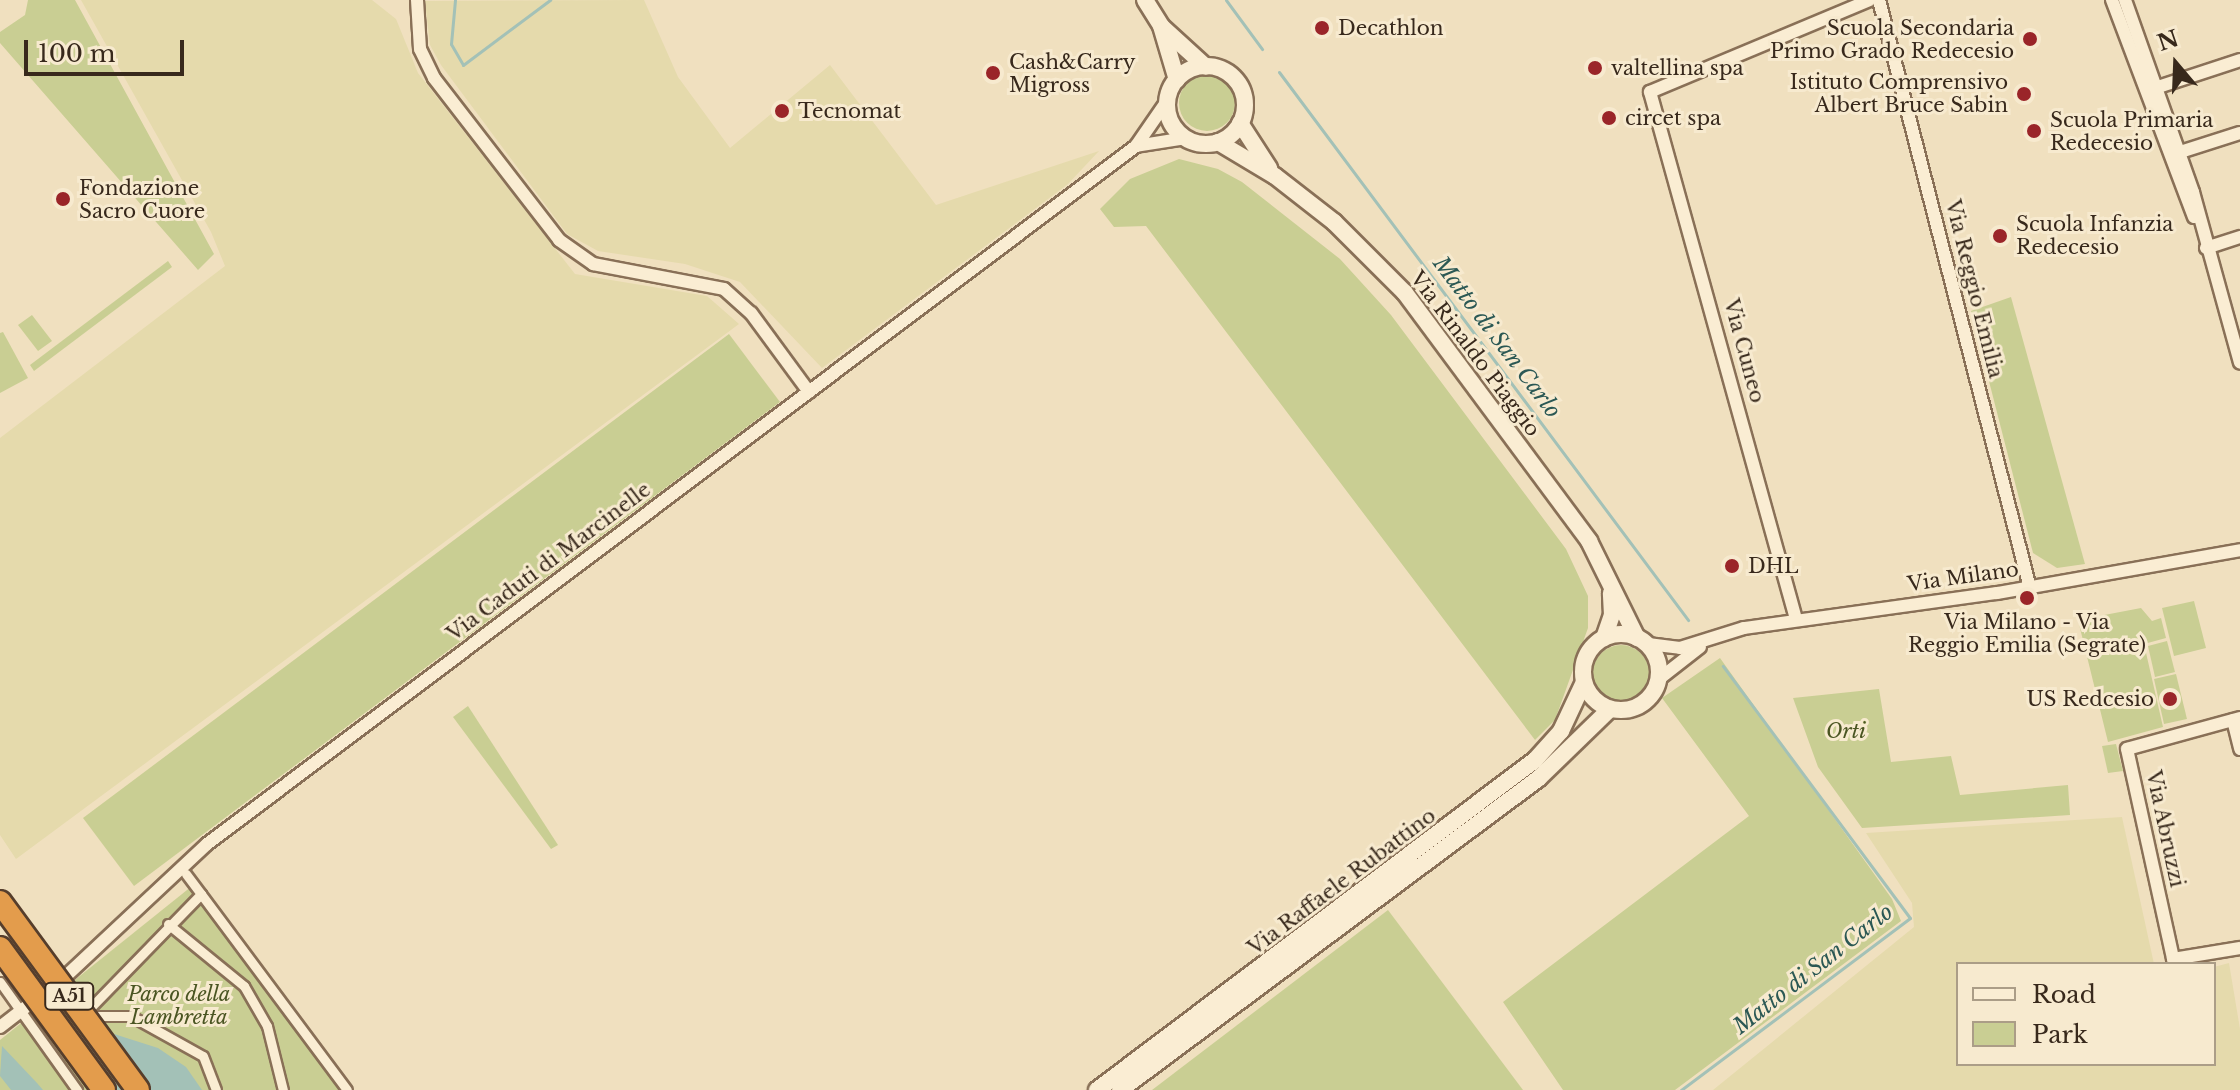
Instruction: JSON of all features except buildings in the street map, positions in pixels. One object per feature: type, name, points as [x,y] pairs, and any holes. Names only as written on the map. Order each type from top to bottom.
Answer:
[{"type":"highway","name":"A51","points":[[0,902],[138,1090]]},
{"type":"highway","name":"A51","points":[[0,948],[104,1090]]},
{"type":"street","points":[[417,0],[420,49],[434,78],[559,240],[593,264],[724,289],[751,313],[809,392]]},
{"type":"street","points":[[1145,0],[1161,26],[1177,80]]},
{"type":"street","name":"Via Cuneo","points":[[1796,619],[1650,92],[1870,0]]},
{"type":"street","name":"Via Reggio Emilia","points":[[1879,0],[2030,588]]},
{"type":"street","points":[[2112,0],[2198,223]]},
{"type":"street","points":[[2122,0],[2124,34]]},
{"type":"street","points":[[2122,0],[2159,90],[2181,156],[2198,223],[2236,337],[2240,363]]},
{"type":"street","points":[[1161,26],[1206,67],[1224,72],[1239,86],[1245,106],[1240,123],[1218,142]]},
{"type":"street","points":[[2130,49],[2151,88],[2159,90],[2240,60]]},
{"type":"street","points":[[1186,138],[1172,124],[1167,101],[1177,80],[1206,67]]},
{"type":"street","name":"Via Caduti di Marcinelle","points":[[0,1027],[21,1012],[207,844],[1136,146],[1167,101]]},
{"type":"street","name":"Via Rinaldo Piaggio","points":[[1240,123],[1275,176]]},
{"type":"street","points":[[2158,124],[2174,154],[2181,156],[2240,133]]},
{"type":"street","name":"Via Caduti di Marcinelle","points":[[1136,146],[1186,138]]},
{"type":"street","name":"Via Rinaldo Piaggio","points":[[1186,138],[1218,142],[1275,176],[1358,242],[1405,293],[1569,512],[1642,641]]},
{"type":"street","points":[[2206,248],[2240,237]]},
{"type":"street","points":[[2224,556],[2240,550]]},
{"type":"street","points":[[2224,556],[2240,559]]},
{"type":"street","name":"Via Milano","points":[[1642,641],[1670,649],[1796,619],[2030,588],[2224,556]]},
{"type":"street","points":[[1584,682],[1594,699],[1610,709],[1638,707],[1648,700],[1659,679],[1642,641],[1604,638],[1612,615],[1610,583]]},
{"type":"street","name":"Via Raffaele Rubattino","points":[[1097,1090],[1535,760],[1561,731],[1584,682],[1587,656],[1604,638]]},
{"type":"street","name":"Via Milano","points":[[1659,679],[1710,641]]},
{"type":"street","name":"Via Raffaele Rubattino","points":[[1120,1090],[1539,778],[1610,709]]},
{"type":"street","name":"Via Abruzzi","points":[[2240,749],[2236,719],[2127,749],[2174,960],[2240,948]]},
{"type":"street","points":[[186,874],[347,1090]]},
{"type":"street","points":[[35,1032],[89,1009],[168,924],[201,894]]},
{"type":"street","points":[[168,924],[244,986],[267,1026],[283,1090]]},
{"type":"street","points":[[0,982],[77,1090]]},
{"type":"street","points":[[89,1009],[94,1016],[131,1016],[203,1056],[216,1090]]},
{"type":"shaded area","points":[[81,0],[372,0],[396,19],[418,73],[575,274],[707,296],[739,324],[16,859],[0,835],[0,438],[225,266],[211,232]]},
{"type":"shaded area","points":[[644,0],[678,77],[730,148],[830,65],[936,205],[1099,151],[1068,184],[822,368],[740,282],[685,264],[598,251],[567,234],[441,65],[430,45],[425,1]]},
{"type":"shaded area","points":[[2122,817],[2154,962],[1956,962],[1956,1066],[2216,1066],[2216,966],[2229,963],[2240,1029],[2240,1090],[1713,1090],[1914,927],[1912,903],[1866,833]]},
{"type":"green space","points":[[28,0],[75,0],[214,254],[198,270],[0,43],[0,32],[25,15]]},
{"type":"green space","points":[[1207,75],[1227,83],[1235,103],[1227,123],[1207,131],[1187,123],[1179,103],[1187,83]]},
{"type":"green space","points":[[1179,159],[1218,169],[1242,182],[1340,259],[1391,315],[1566,549],[1588,596],[1588,628],[1555,720],[1535,740],[1146,226],[1114,227],[1100,209],[1130,179]]},
{"type":"green space","points":[[168,261],[172,267],[34,371],[30,365]]},
{"type":"green space","points":[[2011,297],[2085,564],[2057,568],[2033,553],[1971,311]]},
{"type":"green space","points":[[32,315],[52,341],[38,351],[18,325]]},
{"type":"green space","points":[[3,332],[28,378],[0,393],[0,333]]},
{"type":"green space","points":[[729,334],[780,402],[134,886],[83,818]]},
{"type":"green space","points":[[2194,601],[2206,648],[2174,656],[2162,608]]},
{"type":"green space","points":[[2141,608],[2152,621],[2161,618],[2166,638],[2144,644],[2163,727],[2108,742],[2078,620]]},
{"type":"green space","points":[[2167,641],[2175,672],[2155,677],[2148,646]]},
{"type":"green space","points":[[1621,645],[1641,653],[1649,673],[1641,693],[1621,701],[1601,693],[1593,673],[1601,653]]},
{"type":"green space","points":[[1720,658],[1892,899],[1901,921],[1675,1090],[1563,1090],[1503,1002],[1749,816],[1662,698]]},
{"type":"green space","name":"US Redcesio","points":[[2176,674],[2187,719],[2164,724],[2154,679]]},
{"type":"green space","name":"Orti","points":[[1879,689],[1891,762],[1951,756],[1960,795],[2068,785],[2070,815],[1862,828],[1818,767],[1793,698]]},
{"type":"green space","points":[[468,706],[558,845],[551,849],[453,717]]},
{"type":"green space","points":[[2116,744],[2123,771],[2108,773],[2102,746]]},
{"type":"green space","name":"Parco della Lambretta","points":[[197,882],[352,1090],[0,1090],[0,1040]]},
{"type":"green space","points":[[1388,910],[1523,1090],[1152,1090]]},
{"type":"water","points":[[114,1034],[158,1048],[186,1067],[202,1090],[89,1090],[54,1043]]},
{"type":"water","points":[[2,1046],[43,1090],[11,1090],[0,1076]]},
{"type":"waterway","points":[[455,0],[451,44],[463,65],[550,0]]},
{"type":"waterway","name":"Matto di San Carlo","points":[[1226,0],[1262,49]]},
{"type":"waterway","name":"Matto di San Carlo","points":[[1279,72],[1688,620]]},
{"type":"waterway","name":"Matto di San Carlo","points":[[1681,1090],[1910,918],[1723,666]]},
{"type":"place","name":"Decathlon","points":[[1322,28]]},
{"type":"place","name":"Scuola Secondaria Primo Grado Redecesio","points":[[2030,39]]},
{"type":"place","name":"valtellina spa","points":[[1595,68]]},
{"type":"place","name":"Cash&Carry Migross","points":[[993,73]]},
{"type":"place","name":"Istituto Comprensivo Albert Bruce Sabin","points":[[2024,94]]},
{"type":"place","name":"Tecnomat","points":[[782,111]]},
{"type":"place","name":"circet spa","points":[[1609,118]]},
{"type":"place","name":"Scuola Primaria Redecesio","points":[[2034,131]]},
{"type":"place","name":"Fondazione Sacro Cuore","points":[[63,199]]},
{"type":"place","name":"Scuola Infanzia Redecesio","points":[[2000,236]]},
{"type":"place","name":"DHL","points":[[1732,566]]},
{"type":"place","name":"Via Milano - Via Reggio Emilia (Segrate)","points":[[2027,598]]},
{"type":"place","name":"US Redcesio","points":[[2170,699]]}]
